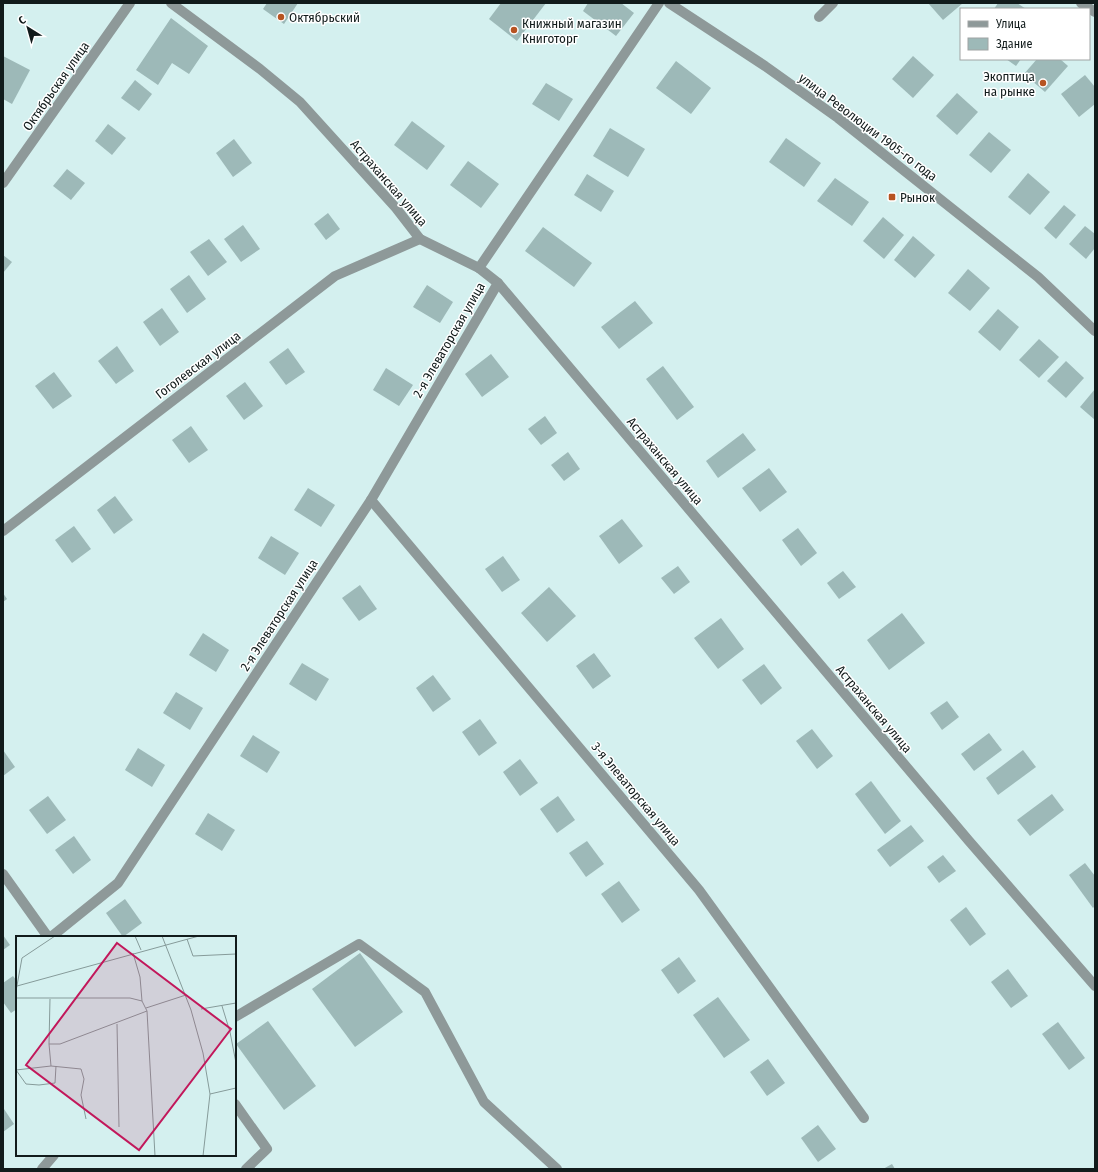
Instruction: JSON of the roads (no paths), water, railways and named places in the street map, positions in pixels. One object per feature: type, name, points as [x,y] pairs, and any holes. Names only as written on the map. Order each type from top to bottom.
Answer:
[{"type":"street","name":"Октябрьская улица","points":[[3,183],[130,3]]},
{"type":"street","name":"Астраханская улица","points":[[172,3],[260,69],[300,102],[396,208],[420,239],[479,268],[498,283],[959,829],[1095,986]]},
{"type":"street","name":"2-я Элеваторская улица","points":[[479,268],[659,3]]},
{"type":"street","name":"улица Революции 1905-го года","points":[[669,3],[766,66],[838,118],[1038,277],[1095,331]]},
{"type":"street","points":[[818,17],[833,3]]},
{"type":"street","points":[[1081,3],[1094,10]]},
{"type":"street","name":"Гоголевская улица","points":[[3,531],[335,276],[420,239]]},
{"type":"street","name":"2-я Элеваторская улица","points":[[52,936],[118,883],[371,500],[498,283]]},
{"type":"street","name":"3-я Элеваторская улица","points":[[371,500],[699,890],[864,1118]]},
{"type":"street","points":[[3,874],[47,936]]},
{"type":"street","points":[[236,1016],[359,944],[425,992],[484,1102],[557,1169]]},
{"type":"street","points":[[236,1105],[267,1149],[246,1169]]},
{"type":"street","points":[[42,1169],[53,1156]]},
{"type":"place","name":"Октябрьский","points":[[281,17]]},
{"type":"place","name":"Книжный магазин Книготорг","points":[[514,30]]},
{"type":"place","name":"Экоптица на рынке","points":[[1043,83]]},
{"type":"place","name":"Рынок","points":[[892,197]]}]
